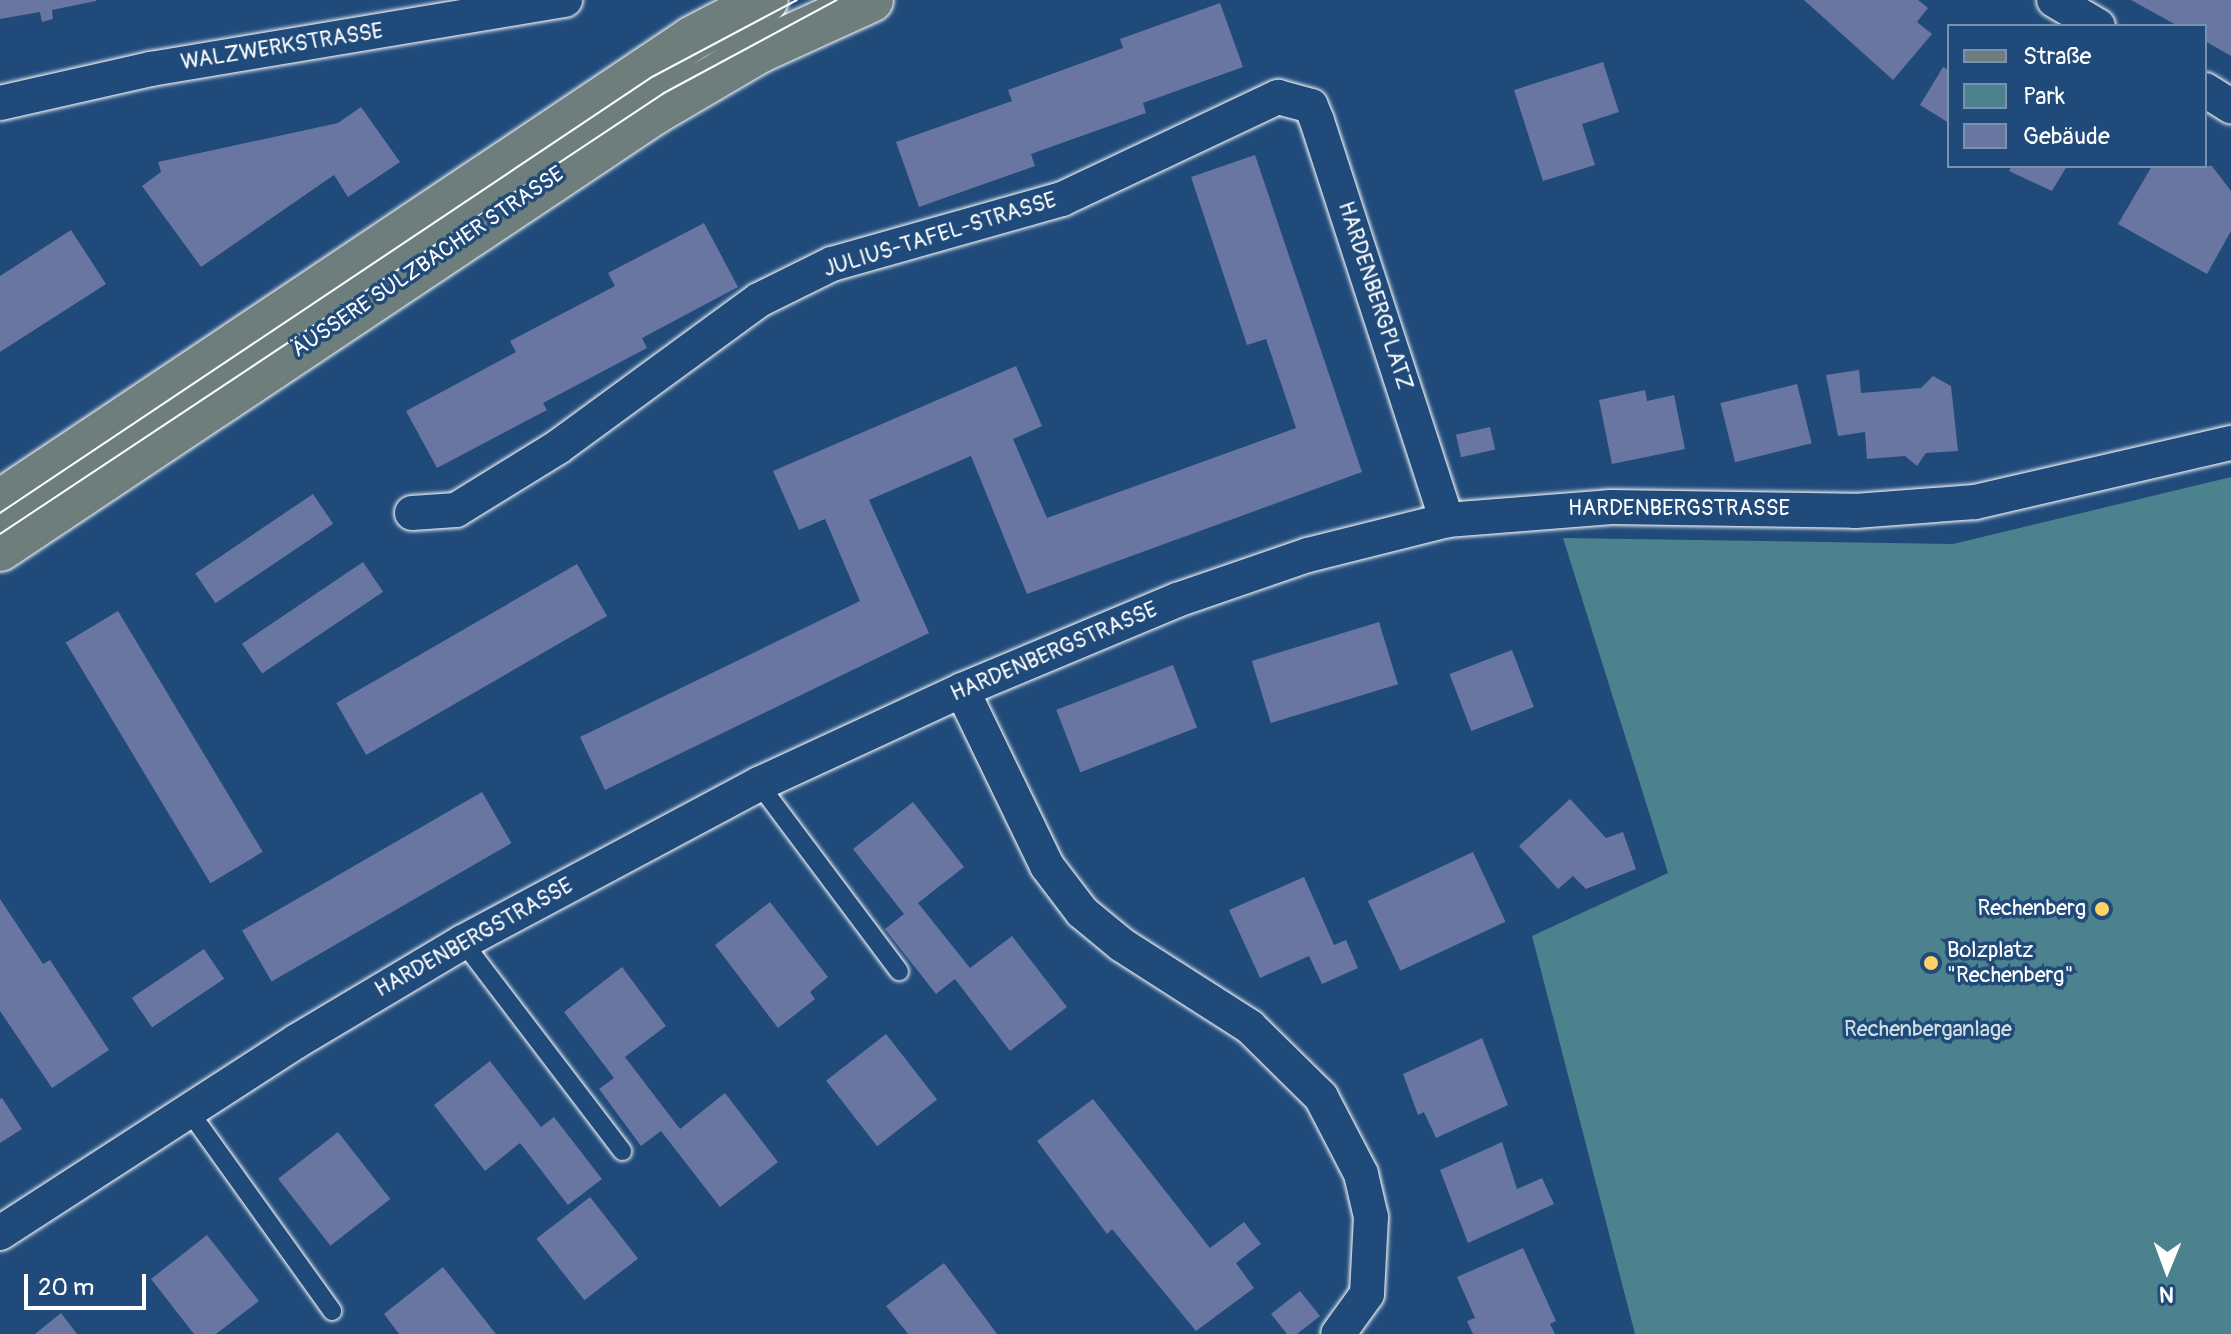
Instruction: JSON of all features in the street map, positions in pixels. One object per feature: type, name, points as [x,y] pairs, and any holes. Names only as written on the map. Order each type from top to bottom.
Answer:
[{"type":"main road","name":"ÄUSSERE SULZBACHER STRASSE","points":[[0,549],[606,143],[754,54],[871,0]]},
{"type":"main road","name":"ÄUSSERE SULZBACHER STRASSE","points":[[0,502],[739,5]]},
{"type":"street","name":"WALZWERKSTRASSE","points":[[0,103],[151,69],[565,0]]},
{"type":"street","points":[[2054,0],[2095,24]]},
{"type":"street","points":[[739,5],[754,54]]},
{"type":"street","points":[[2207,91],[2231,106]]},
{"type":"street","name":"JULIUS-TAFEL-STRASSE","points":[[412,513],[456,510],[558,447],[759,300],[832,264],[1062,199],[1278,97]]},
{"type":"street","name":"HARDENBERGPLATZ","points":[[1278,97],[1311,106],[1317,121],[1447,520]]},
{"type":"street","name":"HARDENBERGSTRASSE","points":[[0,1233],[189,1111],[463,942],[759,784],[962,690],[1177,600],[1308,555],[1447,520],[1611,507],[1855,511],[1975,502],[2231,443]]},
{"type":"street","points":[[962,690],[1047,866],[1082,912],[1122,945],[1250,1027],[1321,1097],[1361,1174],[1371,1217],[1367,1294],[1338,1334]]},
{"type":"lane","points":[[759,784],[899,971]]},
{"type":"lane","points":[[463,942],[622,1151]]},
{"type":"lane","points":[[189,1111],[332,1311]]},
{"type":"green space","name":"Rechenberganlage","points":[[2231,477],[2231,1334],[1635,1334],[1532,936],[1668,873],[1563,538],[1953,544]]},
{"type":"building","points":[[0,0],[96,1],[52,10],[53,19],[42,22],[40,12],[0,19]]},
{"type":"building","points":[[1804,0],[1918,0],[1928,8],[1917,22],[1932,34],[1893,80]]},
{"type":"building","points":[[2131,0],[2231,0],[2231,56],[2207,42],[2207,24],[2174,24]]},
{"type":"building","points":[[1220,3],[1243,67],[1143,103],[1146,113],[1031,154],[1035,166],[919,207],[896,142],[1012,101],[1008,90],[1123,48],[1120,39]]},
{"type":"building","points":[[1603,62],[1619,112],[1582,124],[1595,165],[1543,181],[1514,90]]},
{"type":"building","points":[[1943,67],[1947,69],[1947,122],[1920,105]]},
{"type":"building","points":[[361,107],[400,162],[348,197],[334,175],[201,267],[142,186],[161,172],[158,162],[338,123]]},
{"type":"building","points":[[1255,155],[1362,472],[1027,594],[971,456],[869,500],[929,633],[605,790],[580,737],[860,601],[825,519],[799,530],[773,471],[1016,366],[1042,426],[1013,439],[1047,518],[1296,428],[1266,339],[1247,345],[1191,177]]},
{"type":"building","points":[[2212,166],[2231,191],[2231,231],[2207,274],[2118,224],[2151,168]]},
{"type":"building","points":[[2011,168],[2066,168],[2052,191],[2009,171]]},
{"type":"building","points":[[704,223],[738,287],[642,338],[647,348],[543,403],[547,410],[437,468],[406,411],[516,352],[510,341],[615,286],[608,273]]},
{"type":"building","points":[[71,230],[106,284],[0,352],[0,276]]},
{"type":"building","points":[[1859,370],[1861,393],[1921,388],[1933,376],[1951,386],[1958,451],[1926,453],[1917,466],[1905,456],[1867,459],[1865,432],[1838,436],[1826,375]]},
{"type":"building","points":[[1797,384],[1812,443],[1735,462],[1720,403]]},
{"type":"building","points":[[1645,390],[1647,401],[1674,395],[1685,449],[1612,464],[1599,400]]},
{"type":"building","points":[[1490,427],[1495,449],[1461,457],[1456,435]]},
{"type":"building","points":[[313,494],[333,524],[215,603],[195,573]]},
{"type":"building","points":[[363,562],[383,592],[262,673],[242,644]]},
{"type":"building","points":[[577,564],[607,616],[366,755],[336,703]]},
{"type":"building","points":[[118,611],[263,852],[210,883],[66,642]]},
{"type":"building","points":[[1379,622],[1398,684],[1271,723],[1252,661]]},
{"type":"building","points":[[1512,650],[1534,707],[1471,731],[1449,674]]},
{"type":"building","points":[[1173,665],[1197,728],[1080,772],[1056,710]]},
{"type":"building","points":[[482,792],[511,843],[272,982],[242,930]]},
{"type":"building","points":[[1570,799],[1606,838],[1623,832],[1636,869],[1586,889],[1573,876],[1558,889],[1519,846]]},
{"type":"building","points":[[913,802],[964,867],[918,903],[970,968],[1012,936],[1067,1007],[1010,1051],[955,979],[936,994],[885,929],[904,914],[853,849]]},
{"type":"building","points":[[1473,852],[1506,922],[1400,971],[1368,901]]},
{"type":"building","points":[[1304,877],[1334,945],[1346,940],[1358,968],[1322,984],[1309,956],[1260,978],[1229,910]]},
{"type":"building","points":[[0,899],[43,964],[50,960],[109,1050],[52,1088],[0,1011]]},
{"type":"building","points":[[770,902],[828,977],[810,992],[815,999],[778,1028],[715,945]]},
{"type":"building","points":[[204,949],[224,979],[152,1027],[132,998]]},
{"type":"building","points":[[622,967],[666,1026],[625,1057],[680,1129],[725,1093],[778,1162],[720,1207],[661,1131],[641,1146],[599,1089],[614,1078],[564,1012]]},
{"type":"building","points":[[886,1034],[937,1099],[877,1146],[826,1081]]},
{"type":"building","points":[[1482,1038],[1508,1105],[1436,1138],[1424,1112],[1418,1115],[1403,1074]]},
{"type":"building","points":[[490,1061],[541,1127],[554,1117],[602,1179],[568,1205],[520,1143],[485,1171],[434,1105]]},
{"type":"building","points":[[0,1099],[22,1129],[0,1143]]},
{"type":"building","points":[[1093,1099],[1210,1248],[1244,1222],[1261,1244],[1236,1263],[1254,1288],[1196,1331],[1112,1229],[1107,1234],[1037,1141]]},
{"type":"building","points":[[338,1132],[390,1199],[330,1246],[278,1179]]},
{"type":"building","points":[[1502,1142],[1517,1189],[1542,1178],[1554,1204],[1468,1243],[1440,1170]]},
{"type":"building","points":[[590,1197],[638,1258],[584,1300],[536,1239]]},
{"type":"building","points":[[207,1235],[259,1301],[216,1334],[194,1334],[151,1279]]},
{"type":"building","points":[[1523,1248],[1556,1321],[1550,1324],[1555,1334],[1473,1334],[1467,1321],[1475,1318],[1457,1277]]},
{"type":"building","points":[[944,1263],[997,1334],[908,1334],[886,1306]]},
{"type":"building","points":[[443,1267],[496,1334],[399,1334],[384,1314]]},
{"type":"building","points":[[1300,1291],[1320,1316],[1297,1334],[1287,1334],[1271,1314]]},
{"type":"building","points":[[61,1313],[77,1334],[35,1334]]},
{"type":"tram line","points":[[0,513],[652,77],[797,0]]},
{"type":"tram line","points":[[0,534],[664,93],[837,0]]},
{"type":"place","name":"Rechenberg","points":[[2102,909]]},
{"type":"place","name":"Bolzplatz \"Rechenberg\"","points":[[1931,963]]}]
